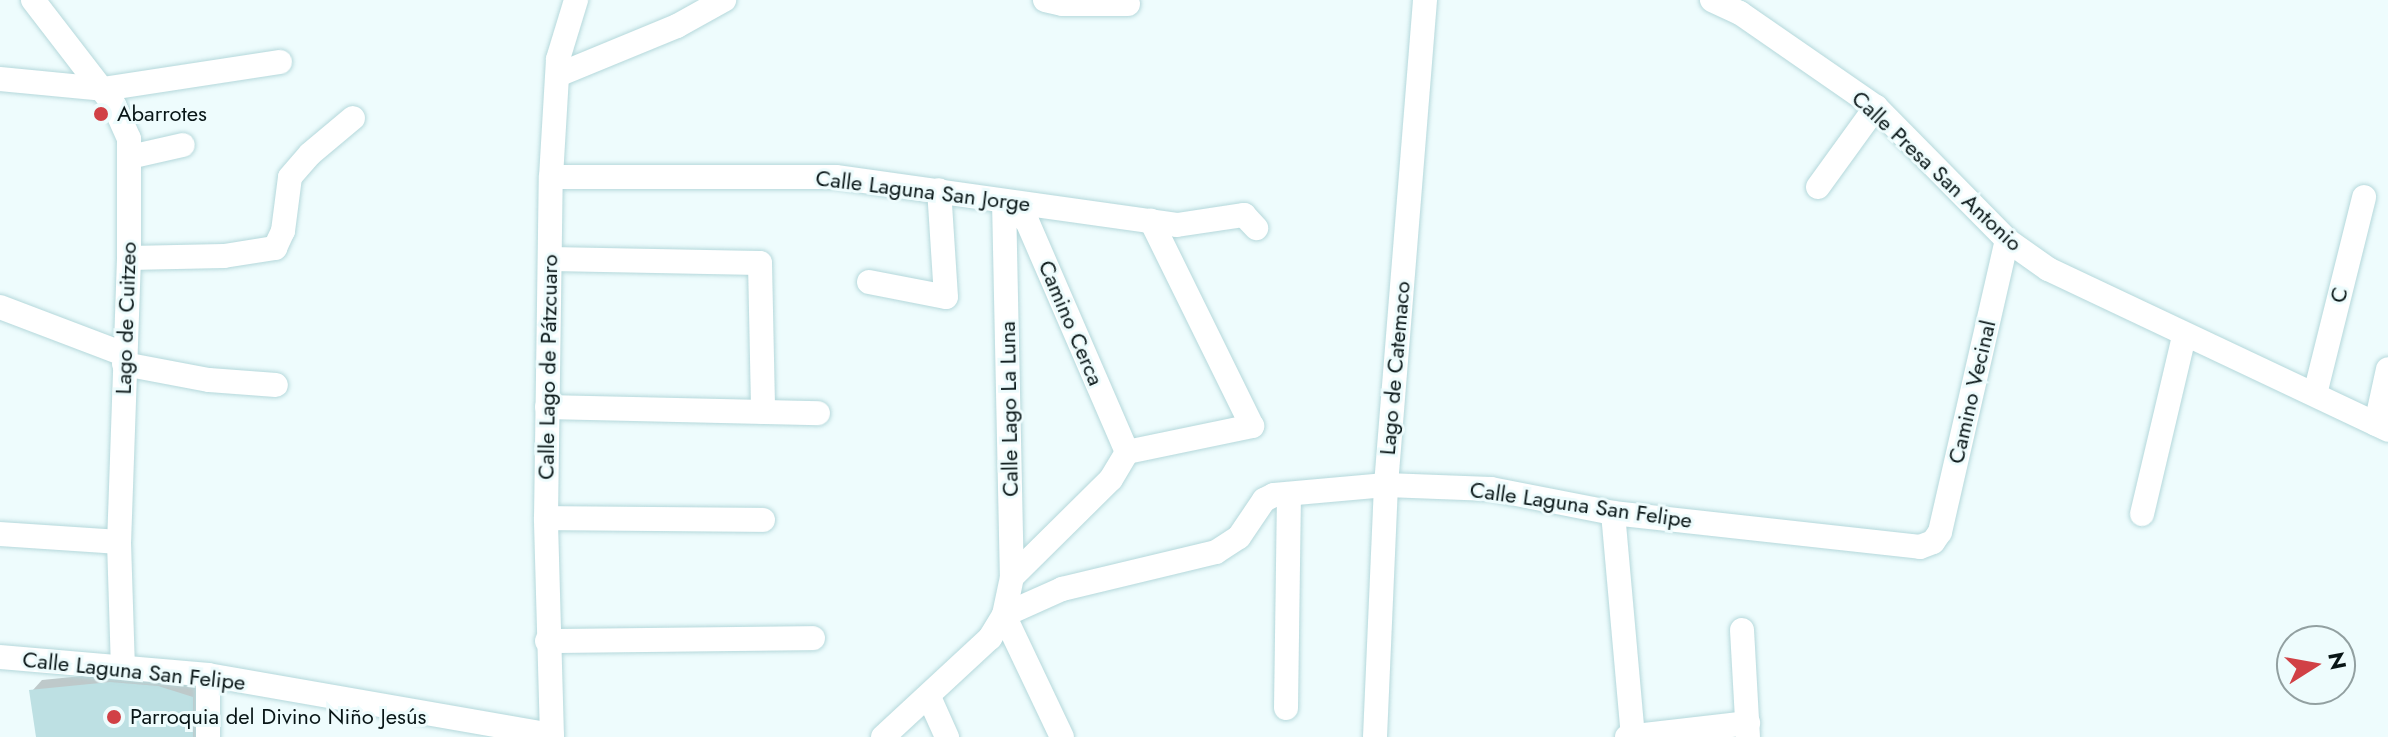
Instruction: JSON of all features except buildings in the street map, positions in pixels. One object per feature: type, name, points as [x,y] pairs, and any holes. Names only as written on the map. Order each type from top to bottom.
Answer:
[{"type":"street","name":"Lago de Cuitzeo","points":[[33,0],[103,89],[123,121],[130,157],[119,542],[123,667]]},
{"type":"street","name":"Calle Lago de Pátzcuaro","points":[[552,736],[546,518],[551,177],[558,59],[576,0]]},
{"type":"street","points":[[558,75],[677,26],[724,0]]},
{"type":"street","points":[[1045,0],[1063,4],[1128,4]]},
{"type":"street","name":"Lago de Catemaco","points":[[1375,737],[1386,485],[1425,0]]},
{"type":"street","name":"Calle Presa San Antonio","points":[[1712,0],[1740,13],[1876,107],[2007,240],[2048,269],[2184,337],[2382,427]]},
{"type":"street","points":[[0,79],[103,89],[280,62]]},
{"type":"street","points":[[1818,187],[1876,107]]},
{"type":"street","points":[[129,258],[224,256],[275,248],[283,231],[290,177],[310,154],[353,118]]},
{"type":"street","points":[[130,157],[183,145]]},
{"type":"street","name":"Calle Laguna San Jorge","points":[[551,177],[836,177],[1177,225],[1244,215],[1256,228]]},
{"type":"street","points":[[869,282],[946,297],[939,190]]},
{"type":"street","name":"C","points":[[2315,394],[2364,197]]},
{"type":"street","name":"Camino Cerca","points":[[1004,201],[1027,221],[1127,452]]},
{"type":"street","name":"Calle Lago La Luna","points":[[1004,201],[1012,577],[1004,615]]},
{"type":"street","points":[[1012,577],[1111,479],[1127,452],[1252,426],[1151,221]]},
{"type":"street","name":"Camino Vecinal","points":[[1933,542],[1940,532],[2007,240]]},
{"type":"street","points":[[550,259],[760,263],[763,412]]},
{"type":"street","points":[[0,307],[124,359],[209,380],[276,385]]},
{"type":"street","points":[[2142,514],[2184,337]]},
{"type":"street","points":[[2382,427],[2388,369]]},
{"type":"street","points":[[547,407],[818,413]]},
{"type":"street","name":"Calle Laguna San Felipe","points":[[883,737],[990,638],[1004,615],[1062,589],[1216,552],[1239,537],[1264,500],[1289,494],[1386,485],[1491,489],[1613,513],[1920,547],[1933,542]]},
{"type":"street","points":[[1286,708],[1289,494]]},
{"type":"street","points":[[1613,513],[1633,737]]},
{"type":"street","points":[[546,518],[763,520]]},
{"type":"street","points":[[0,534],[119,542]]},
{"type":"street","points":[[1004,615],[1062,737]]},
{"type":"street","points":[[1627,737],[1748,730],[1742,630]]},
{"type":"street","points":[[547,641],[813,638]]},
{"type":"street","name":"Calle Laguna San Felipe","points":[[0,657],[208,675],[552,736]]},
{"type":"street","points":[[208,675],[208,737]]},
{"type":"street","points":[[929,697],[947,737]]},
{"type":"place","name":"Abarrotes","points":[[101,114]]},
{"type":"place","name":"Parroquia del Divino Niño Jesús","points":[[114,717]]}]
